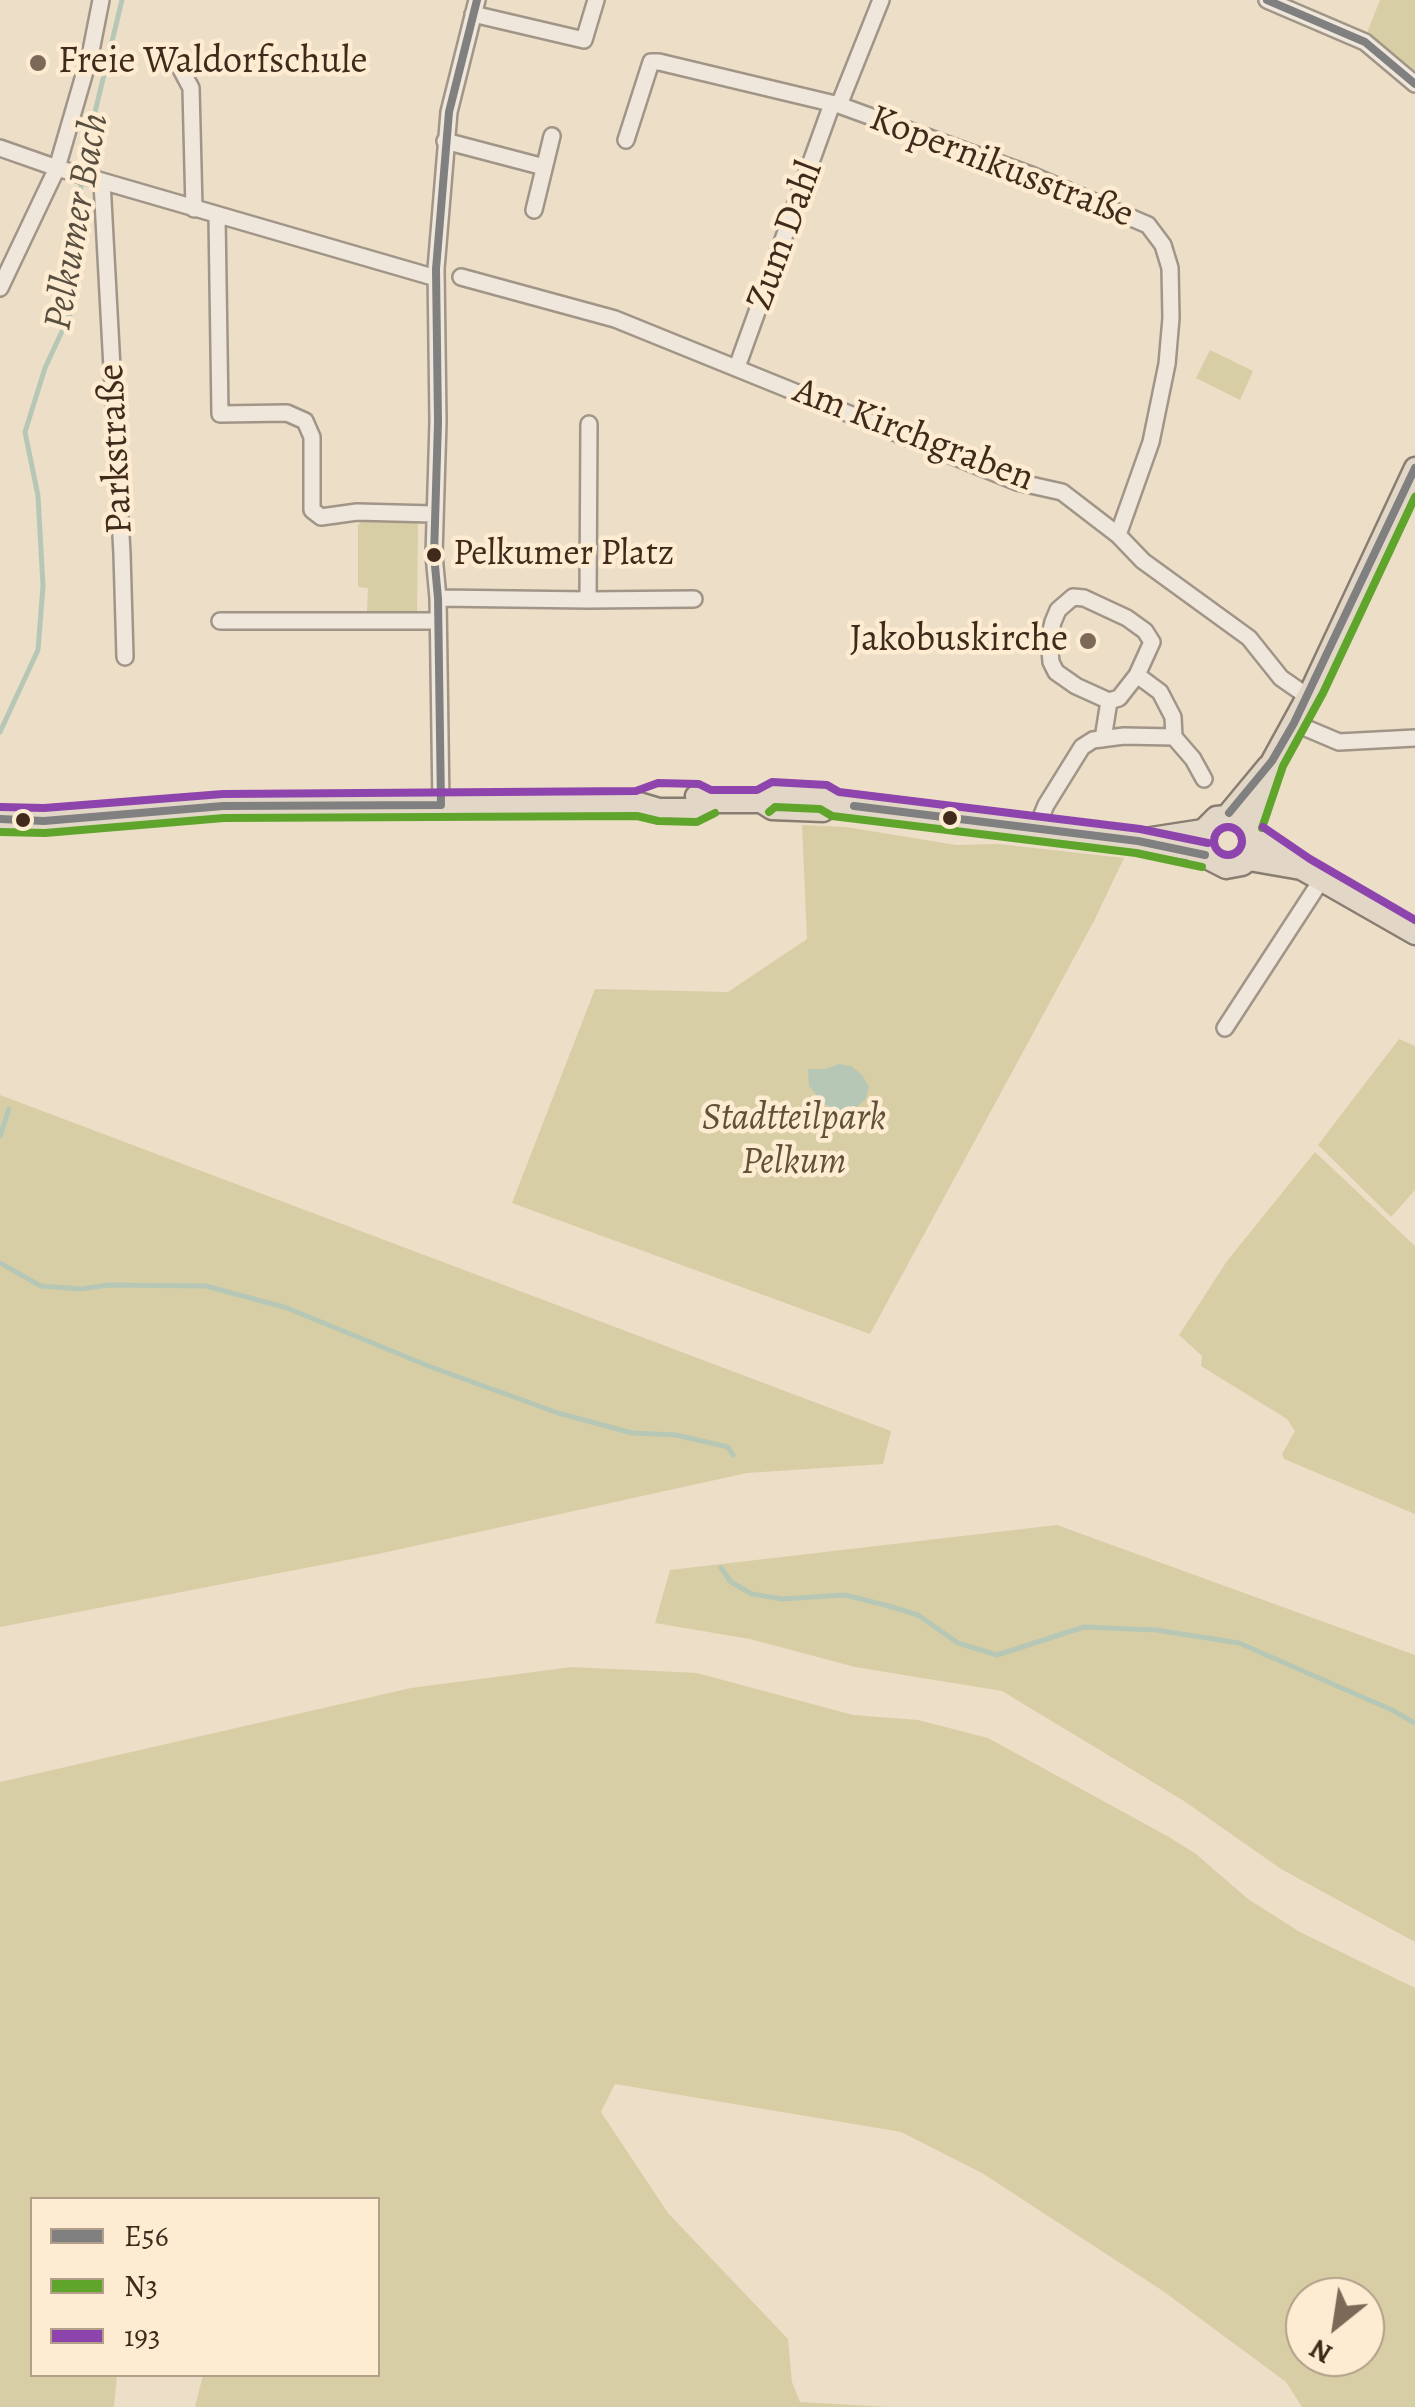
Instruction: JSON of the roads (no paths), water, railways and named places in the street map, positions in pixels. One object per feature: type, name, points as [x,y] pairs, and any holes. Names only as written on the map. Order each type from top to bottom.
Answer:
[{"type":"main road","points":[[1205,855],[1203,830],[1216,816],[1229,814],[1272,761],[1294,722],[1415,468]]},
{"type":"main road","points":[[0,819],[44,821],[223,806],[639,804],[659,809],[697,808],[708,802],[761,802],[772,809],[823,811],[834,804],[1138,841],[1205,855],[1218,866],[1234,868],[1249,860],[1256,845],[1253,830],[1272,761]]},
{"type":"main road","points":[[1229,814],[1312,874],[1415,934]]},
{"type":"main road","points":[[1138,841],[1203,830]]},
{"type":"main road","points":[[1249,860],[1312,874]]},
{"type":"street","points":[[0,288],[65,171],[101,0]]},
{"type":"street","points":[[441,805],[433,514],[438,422],[436,278],[444,141],[475,7],[584,40],[596,0]]},
{"type":"street","name":"Zum Dahl","points":[[738,367],[836,104],[881,0]]},
{"type":"street","points":[[1267,0],[1365,42],[1415,84]]},
{"type":"street","points":[[176,60],[192,88],[194,209]]},
{"type":"street","points":[[626,140],[651,62],[836,104]]},
{"type":"street","name":"Kopernikusstraße","points":[[836,104],[996,161],[1109,207],[1148,225],[1164,245],[1172,286],[1167,364],[1151,442],[1118,535]]},
{"type":"street","points":[[534,210],[552,136]]},
{"type":"street","points":[[444,141],[544,167]]},
{"type":"street","points":[[0,148],[65,171],[436,278]]},
{"type":"street","name":"Parkstraße","points":[[97,180],[122,554],[125,657]]},
{"type":"street","points":[[217,216],[220,414],[287,413],[305,421],[312,437],[312,510],[322,517],[357,512],[433,514]]},
{"type":"street","name":"Am Kirchgraben","points":[[461,277],[614,319],[1018,482],[1062,492],[1118,535],[1143,561],[1249,638],[1281,678],[1308,696]]},
{"type":"street","points":[[588,600],[589,424]]},
{"type":"street","points":[[1074,597],[1084,598],[1127,618],[1145,632],[1152,642],[1137,675],[1118,698],[1109,701],[1065,681],[1051,662],[1049,638],[1052,622],[1067,602],[1074,597]]},
{"type":"street","points":[[438,598],[694,600]]},
{"type":"street","points":[[220,621],[438,620]]},
{"type":"street","points":[[1137,675],[1160,692],[1172,717],[1174,736],[1204,779]]},
{"type":"street","points":[[1103,739],[1109,701]]},
{"type":"street","points":[[1294,722],[1339,742],[1415,738]]},
{"type":"street","points":[[1037,828],[1046,805],[1082,747],[1093,740],[1174,736]]},
{"type":"street","points":[[1226,1028],[1312,874]]},
{"type":"waterway","name":"Pelkumer Bach","points":[[0,732],[38,650],[43,586],[38,496],[25,432],[45,368],[70,314],[83,162],[122,0]]},
{"type":"waterway","points":[[0,1136],[9,1109]]},
{"type":"waterway","points":[[0,1263],[41,1286],[206,1286],[287,1308],[558,1413],[632,1433],[676,1435],[728,1447],[733,1455]]},
{"type":"waterway","points":[[721,1568],[731,1582],[752,1594],[782,1599],[845,1595],[918,1615],[958,1643],[997,1655],[1084,1627],[1156,1630],[1239,1643],[1415,1723]]},
{"type":"place","name":"Freie Waldorfschule","points":[[38,63]]},
{"type":"place","name":"Pelkumer Platz","points":[[434,555]]},
{"type":"place","name":"Jakobuskirche","points":[[1088,641]]},
{"type":"park label","name":"Stadtteilpark Pelkum","points":[[794,1142]]}]
